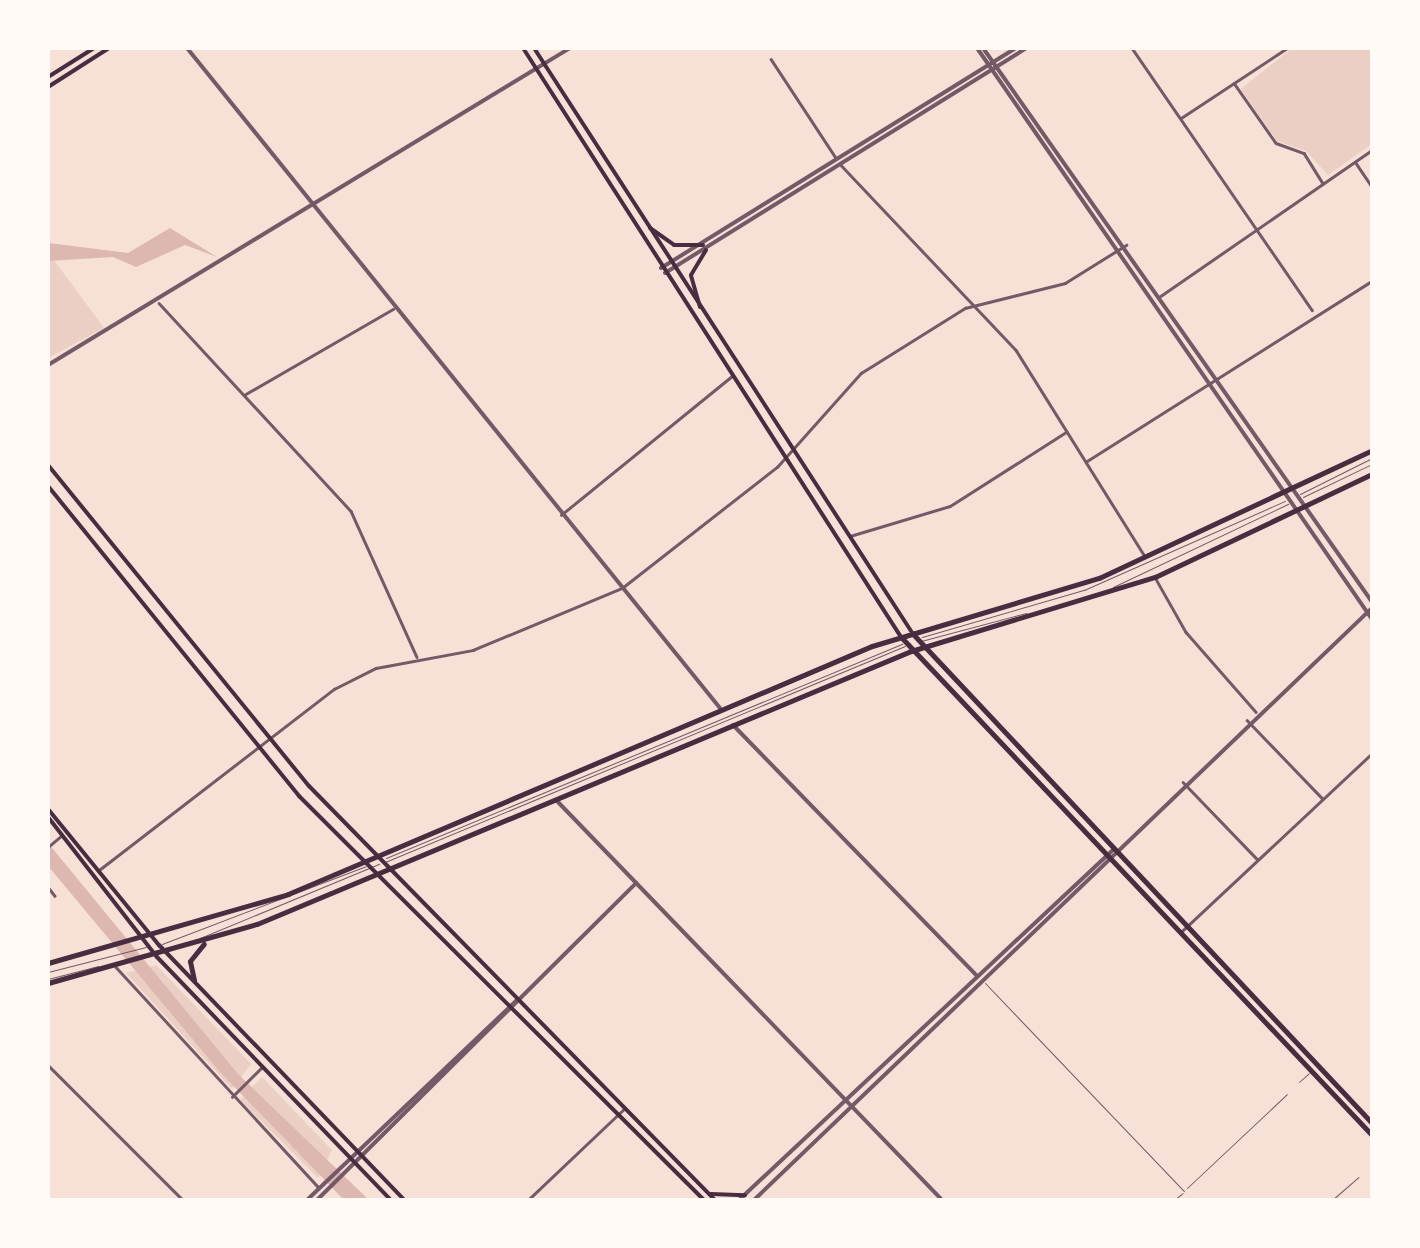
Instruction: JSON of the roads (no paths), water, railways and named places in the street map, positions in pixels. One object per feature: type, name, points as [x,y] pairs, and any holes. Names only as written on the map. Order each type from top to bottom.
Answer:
[{"type":"main road","points":[[48,77],[94,48]]},
{"type":"main road","points":[[48,87],[109,48]]},
{"type":"main road","points":[[523,48],[906,644],[1372,1135]]},
{"type":"main road","points":[[534,48],[789,450],[917,640],[1372,1122]]},
{"type":"main road","points":[[643,222],[674,245],[705,247],[691,275],[704,316]]},
{"type":"main road","points":[[48,964],[113,948],[205,942],[380,875],[733,725],[906,644],[1156,577],[1372,450]]},
{"type":"main road","points":[[48,465],[270,738],[389,871],[517,1000],[704,1200]]},
{"type":"main road","points":[[48,981],[145,957],[157,948],[380,860],[720,708],[1145,558],[1291,500],[1308,505],[1372,474]]},
{"type":"main road","points":[[48,486],[259,747],[368,865],[716,1200]]},
{"type":"main road","points":[[48,809],[157,948],[262,1067],[391,1200]]},
{"type":"main road","points":[[48,817],[96,873]]},
{"type":"main road","points":[[194,980],[190,961],[205,942]]},
{"type":"main road","points":[[157,948],[194,980],[404,1200]]},
{"type":"main road","points":[[707,1192],[744,1195]]},
{"type":"street","points":[[186,48],[308,204],[720,708]]},
{"type":"street","points":[[48,365],[159,303],[308,204],[570,48]]},
{"type":"street","points":[[980,48],[1162,295],[1308,505],[1371,607],[1372,619]]},
{"type":"street","points":[[993,66],[1016,48]]},
{"type":"street","points":[[663,270],[1026,48]]},
{"type":"street","points":[[1132,48],[1312,311]]},
{"type":"street","points":[[1181,118],[1283,49]]},
{"type":"street","points":[[772,59],[839,162],[1016,350],[1145,558]]},
{"type":"street","points":[[993,66],[1291,500],[1371,607]]},
{"type":"street","points":[[1234,83],[1276,143],[1304,153],[1323,184]]},
{"type":"street","points":[[1154,300],[1372,150]]},
{"type":"street","points":[[1356,162],[1372,187]]},
{"type":"street","points":[[96,873],[334,689],[418,660],[473,650],[622,588],[784,456],[861,373],[974,304],[1065,283],[1126,245]]},
{"type":"street","points":[[1086,461],[1312,311],[1372,281]]},
{"type":"street","points":[[159,303],[350,511],[418,660]]},
{"type":"street","points":[[244,396],[393,309]]},
{"type":"street","points":[[561,515],[732,376]]},
{"type":"street","points":[[848,537],[950,506],[1068,431]]},
{"type":"street","points":[[1156,577],[1186,632],[1256,712]]},
{"type":"street","points":[[754,1200],[1246,720],[1371,607]]},
{"type":"street","points":[[1246,720],[1322,799]]},
{"type":"street","points":[[733,725],[982,981]]},
{"type":"street","points":[[1181,932],[1372,752]]},
{"type":"street","points":[[1183,782],[1258,860]]},
{"type":"street","points":[[556,800],[942,1200]]},
{"type":"street","points":[[49,846],[62,835]]},
{"type":"street","points":[[739,1200],[1108,855]]},
{"type":"street","points":[[306,1200],[636,884]]},
{"type":"street","points":[[48,887],[55,896]]},
{"type":"street","points":[[116,967],[318,1188]]},
{"type":"street","points":[[317,1200],[511,1005]]},
{"type":"street","points":[[48,1064],[182,1200]]},
{"type":"street","points":[[232,1097],[262,1067]]},
{"type":"street","points":[[528,1200],[621,1111]]},
{"type":"lane","points":[[917,640],[1096,594],[1372,458]]},
{"type":"lane","points":[[1299,493],[1372,464]]},
{"type":"lane","points":[[917,640],[1084,590],[1291,500]]},
{"type":"lane","points":[[380,860],[906,644]]},
{"type":"lane","points":[[380,860],[906,644]]},
{"type":"lane","points":[[157,948],[368,865]]},
{"type":"lane","points":[[48,972],[135,946]]},
{"type":"lane","points":[[48,981],[125,962]]},
{"type":"lane","points":[[982,981],[1184,1191]]},
{"type":"lane","points":[[1299,1082],[1311,1071]]},
{"type":"lane","points":[[1174,1200],[1287,1094]]},
{"type":"lane","points":[[1332,1200],[1358,1177]]}]
